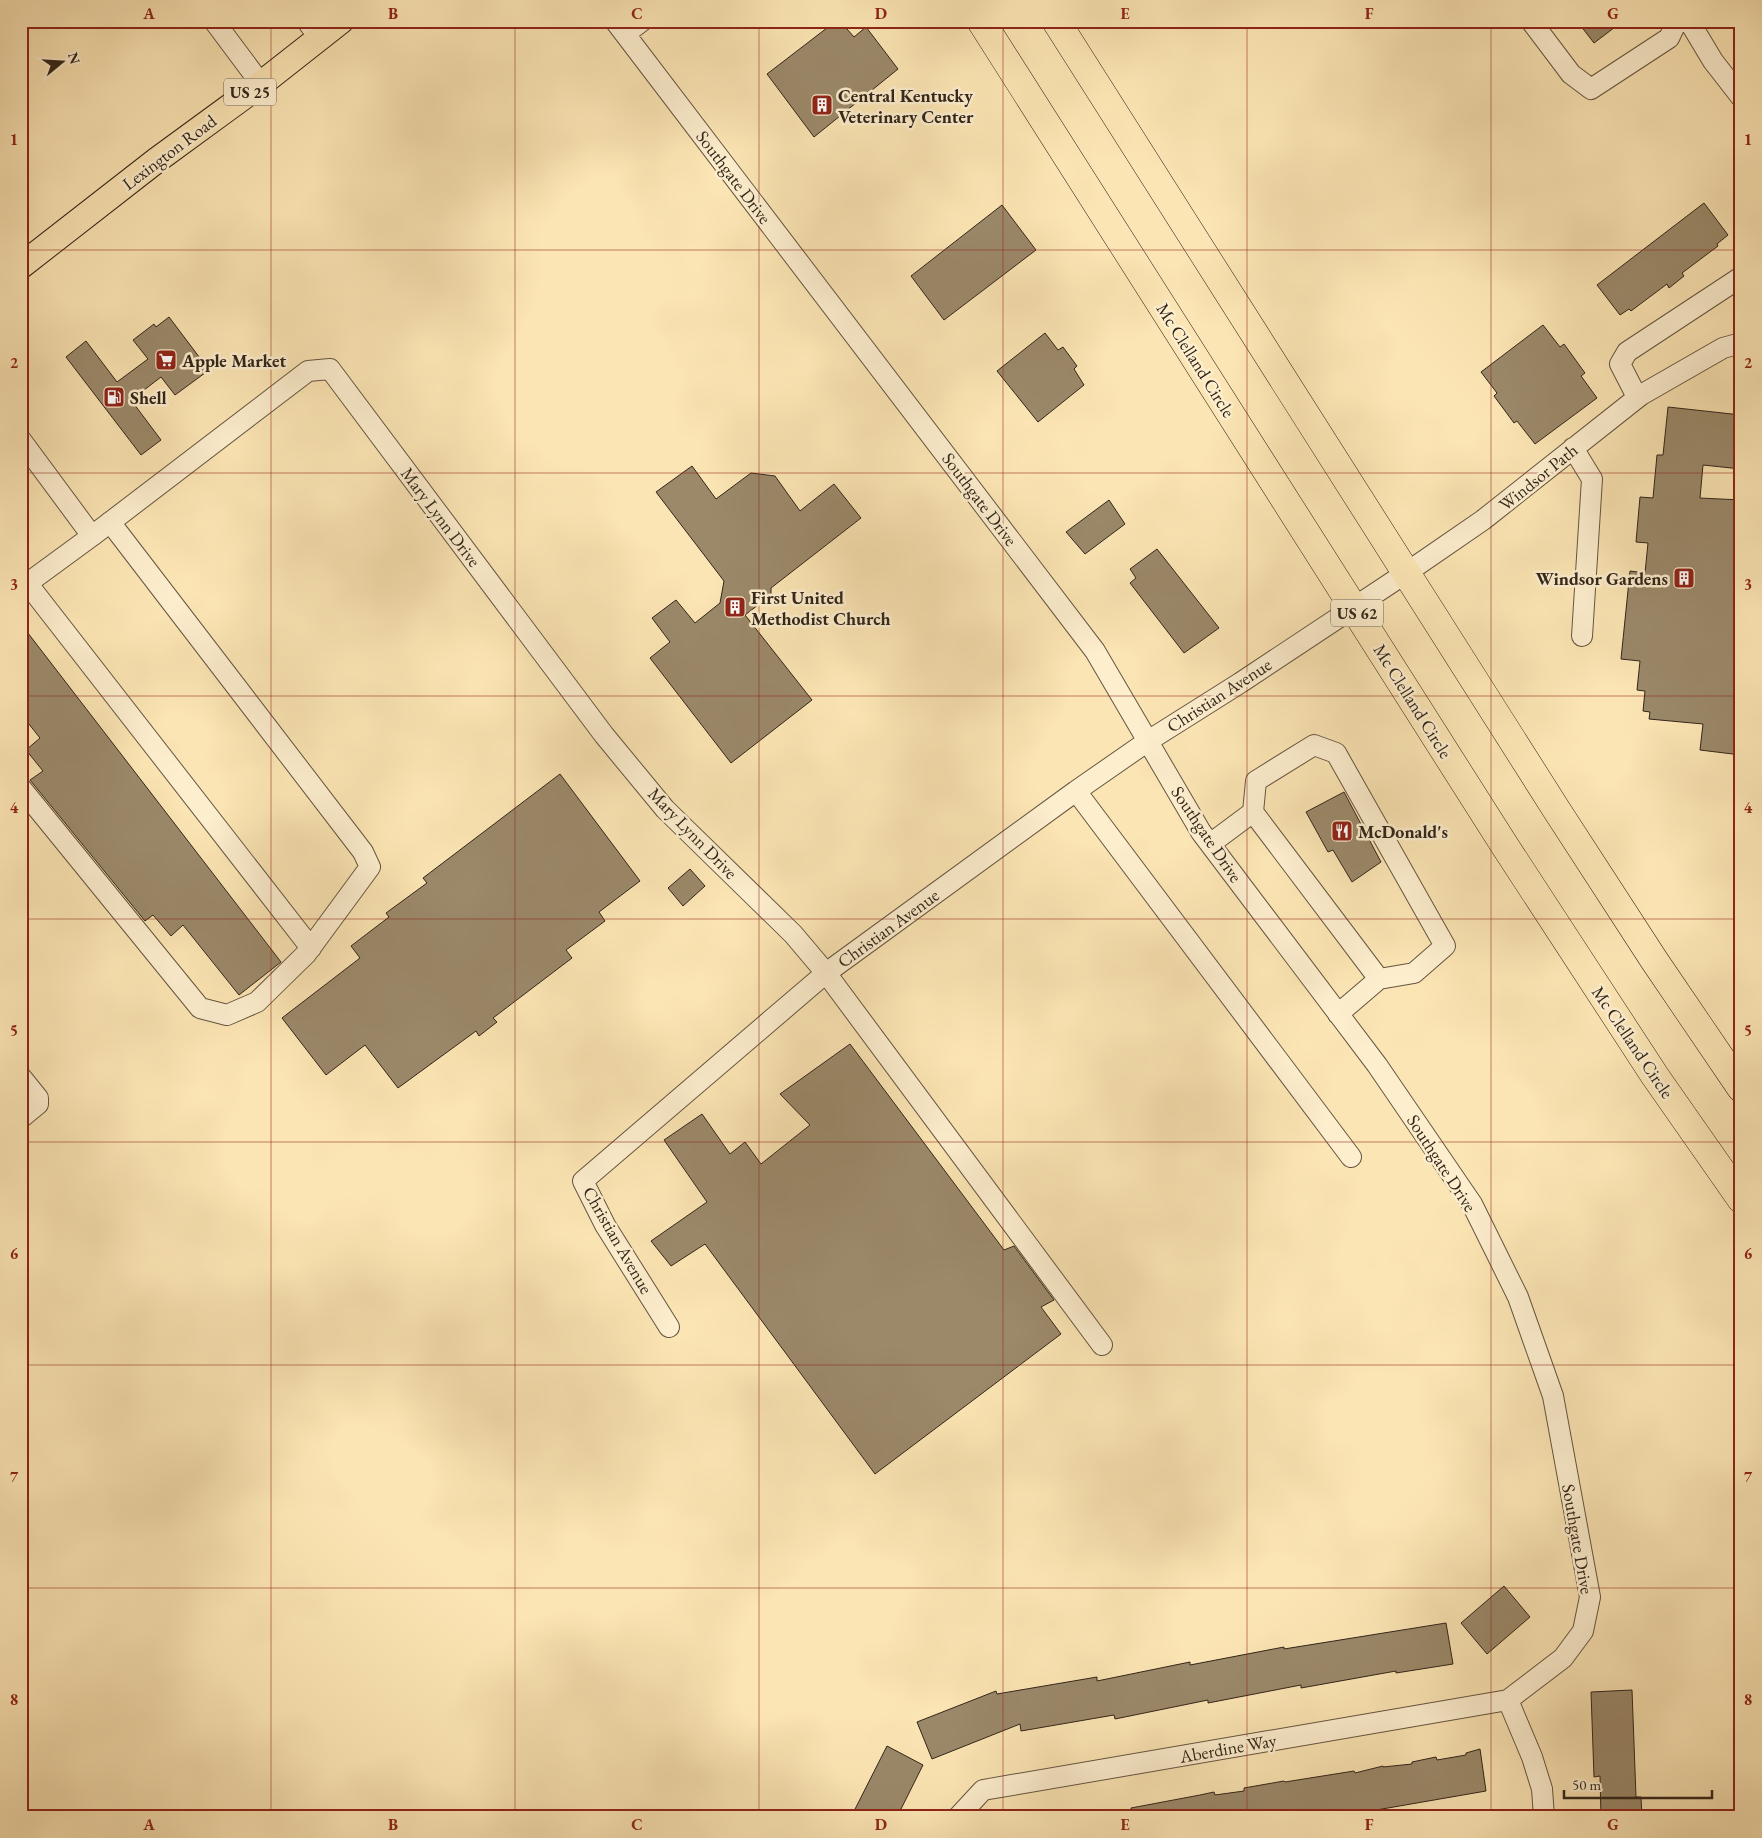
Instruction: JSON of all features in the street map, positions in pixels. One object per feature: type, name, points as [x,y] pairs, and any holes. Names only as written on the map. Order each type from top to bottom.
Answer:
[{"type":"highway","name":"Mc Clelland Circle","points":[[981,21],[1560,931],[1655,1076],[1741,1199]]},
{"type":"highway","points":[[1056,21],[1654,960],[1741,1088]]},
{"type":"main road","name":"Lexington Road","points":[[21,266],[157,160],[261,84],[313,30],[341,21]]},
{"type":"street","points":[[214,21],[261,84]]},
{"type":"street","points":[[620,28],[642,21]]},
{"type":"street","points":[[1531,21],[1571,74],[1592,89],[1669,38],[1677,21]]},
{"type":"street","points":[[1689,21],[1713,61],[1741,97]]},
{"type":"street","name":"Southgate Drive","points":[[620,28],[1095,651],[1201,832],[1377,1065],[1472,1204],[1518,1297],[1553,1396],[1590,1597],[1583,1631],[1563,1658],[1508,1700]]},
{"type":"street","points":[[1638,397],[1620,364],[1627,352],[1741,277]]},
{"type":"street","name":"Windsor Path","points":[[1353,607],[1483,520],[1638,397],[1732,345]]},
{"type":"street","name":"Mary Lynn Drive","points":[[24,585],[92,536],[308,371],[330,369],[610,742],[666,808],[792,934],[826,973]]},
{"type":"street","points":[[21,440],[92,536]]},
{"type":"street","points":[[1573,448],[1592,479],[1582,636]]},
{"type":"street","points":[[21,788],[200,1008],[227,1015],[257,1002],[306,954],[370,867],[363,852],[110,522]]},
{"type":"street","points":[[24,585],[311,948]]},
{"type":"street","name":"Christian Avenue","points":[[669,1327],[605,1225],[583,1181],[826,973],[1076,791],[1148,741],[1240,683],[1353,607]]},
{"type":"street","points":[[1338,1014],[1379,979],[1414,973],[1445,946],[1336,753],[1314,746],[1256,781],[1253,812],[1379,979]]},
{"type":"street","points":[[1076,791],[1351,1157]]},
{"type":"street","points":[[1210,844],[1253,812]]},
{"type":"street","points":[[826,973],[1102,1345]]},
{"type":"street","points":[[21,1077],[38,1098],[38,1104],[21,1118]]},
{"type":"street","points":[[1508,1700],[1532,1757],[1542,1789],[1544,1817]]},
{"type":"street","name":"Aberdine Way","points":[[958,1817],[983,1790],[1508,1700]]},
{"type":"building","name":"Central Kentucky Veterinary Center","points":[[836,21],[840,21],[854,37],[866,27],[898,69],[814,137],[767,74]]},
{"type":"building","points":[[1577,21],[1623,21],[1594,43]]},
{"type":"building","points":[[1704,203],[1728,235],[1717,244],[1718,246],[1682,273],[1684,276],[1669,288],[1667,284],[1631,311],[1629,309],[1620,315],[1597,285]]},
{"type":"building","points":[[1002,205],[1036,250],[944,320],[911,276]]},
{"type":"building","points":[[169,317],[209,370],[175,395],[161,377],[131,400],[161,440],[141,455],[66,357],[86,341],[117,382],[148,359],[133,340],[154,324],[156,327]]},
{"type":"building","points":[[1543,325],[1560,347],[1564,344],[1585,373],[1581,376],[1597,398],[1535,444],[1517,421],[1514,423],[1494,396],[1497,393],[1481,372]]},
{"type":"building","points":[[1045,333],[1058,350],[1063,347],[1077,366],[1074,369],[1084,385],[1038,422],[997,371]]},
{"type":"building","name":"Windsor Gardens","points":[[1668,407],[1741,415],[1741,469],[1703,465],[1700,498],[1741,500],[1741,755],[1700,750],[1703,724],[1649,719],[1650,712],[1643,711],[1645,691],[1637,690],[1640,661],[1621,659],[1630,571],[1645,573],[1648,543],[1636,542],[1640,497],[1653,498],[1657,455],[1663,455]]},
{"type":"building","name":"First United Methodist Church","points":[[692,466],[716,499],[751,473],[775,476],[800,511],[834,484],[861,518],[771,588],[771,595],[745,615],[812,700],[731,763],[650,658],[670,642],[652,618],[676,600],[695,623],[720,603],[724,581],[656,492]]},
{"type":"building","points":[[1109,500],[1125,524],[1085,554],[1066,532]]},
{"type":"building","points":[[1157,549],[1219,628],[1184,653],[1130,583],[1136,578],[1130,569]]},
{"type":"building","points":[[21,624],[281,962],[239,995],[183,925],[171,936],[153,915],[145,921],[30,780],[43,771],[26,750],[40,738],[21,714]]},
{"type":"building","points":[[560,774],[640,881],[599,912],[605,921],[566,950],[572,958],[493,1018],[497,1022],[479,1036],[476,1031],[398,1088],[365,1045],[326,1075],[282,1018],[360,958],[351,946],[389,917],[386,913],[427,883],[423,878]]},
{"type":"building","name":"McDonald's","points":[[1344,792],[1381,862],[1352,882],[1333,850],[1328,852],[1306,812]]},
{"type":"building","points":[[690,869],[705,886],[683,906],[668,888]]},
{"type":"building","points":[[850,1044],[1004,1250],[1014,1246],[1054,1300],[1041,1307],[1061,1334],[875,1474],[705,1244],[671,1266],[651,1241],[707,1202],[664,1140],[702,1114],[730,1154],[745,1142],[761,1164],[810,1125],[780,1094]]},
{"type":"building","points":[[1504,1586],[1530,1617],[1487,1654],[1461,1623]]},
{"type":"building","points":[[1446,1623],[1453,1664],[1396,1673],[1396,1671],[1301,1688],[1301,1685],[1208,1703],[1208,1700],[1115,1719],[1114,1715],[1021,1731],[1020,1724],[932,1759],[917,1722],[996,1691],[997,1694],[1097,1677],[1097,1681],[1190,1662],[1190,1665],[1284,1647],[1284,1649]]},
{"type":"building","points":[[1632,1690],[1636,1797],[1641,1797],[1642,1817],[1601,1817],[1600,1776],[1594,1777],[1591,1692]]},
{"type":"building","points":[[887,1746],[923,1765],[897,1817],[851,1817]]},
{"type":"building","points":[[1480,1749],[1486,1791],[1336,1817],[1132,1817],[1131,1808],[1214,1792],[1215,1795],[1244,1791],[1244,1788],[1284,1781],[1354,1771],[1355,1773],[1383,1766],[1412,1764],[1412,1762],[1436,1757],[1437,1760],[1466,1755],[1466,1753]]},
{"type":"place","name":"Central Kentucky Veterinary Center","points":[[822,105]]},
{"type":"place","name":"Apple Market","points":[[166,360]]},
{"type":"place","name":"Shell","points":[[114,397]]},
{"type":"place","name":"Windsor Gardens","points":[[1684,578]]},
{"type":"place","name":"First United Methodist Church","points":[[735,607]]},
{"type":"place","name":"McDonald's","points":[[1342,831]]}]
